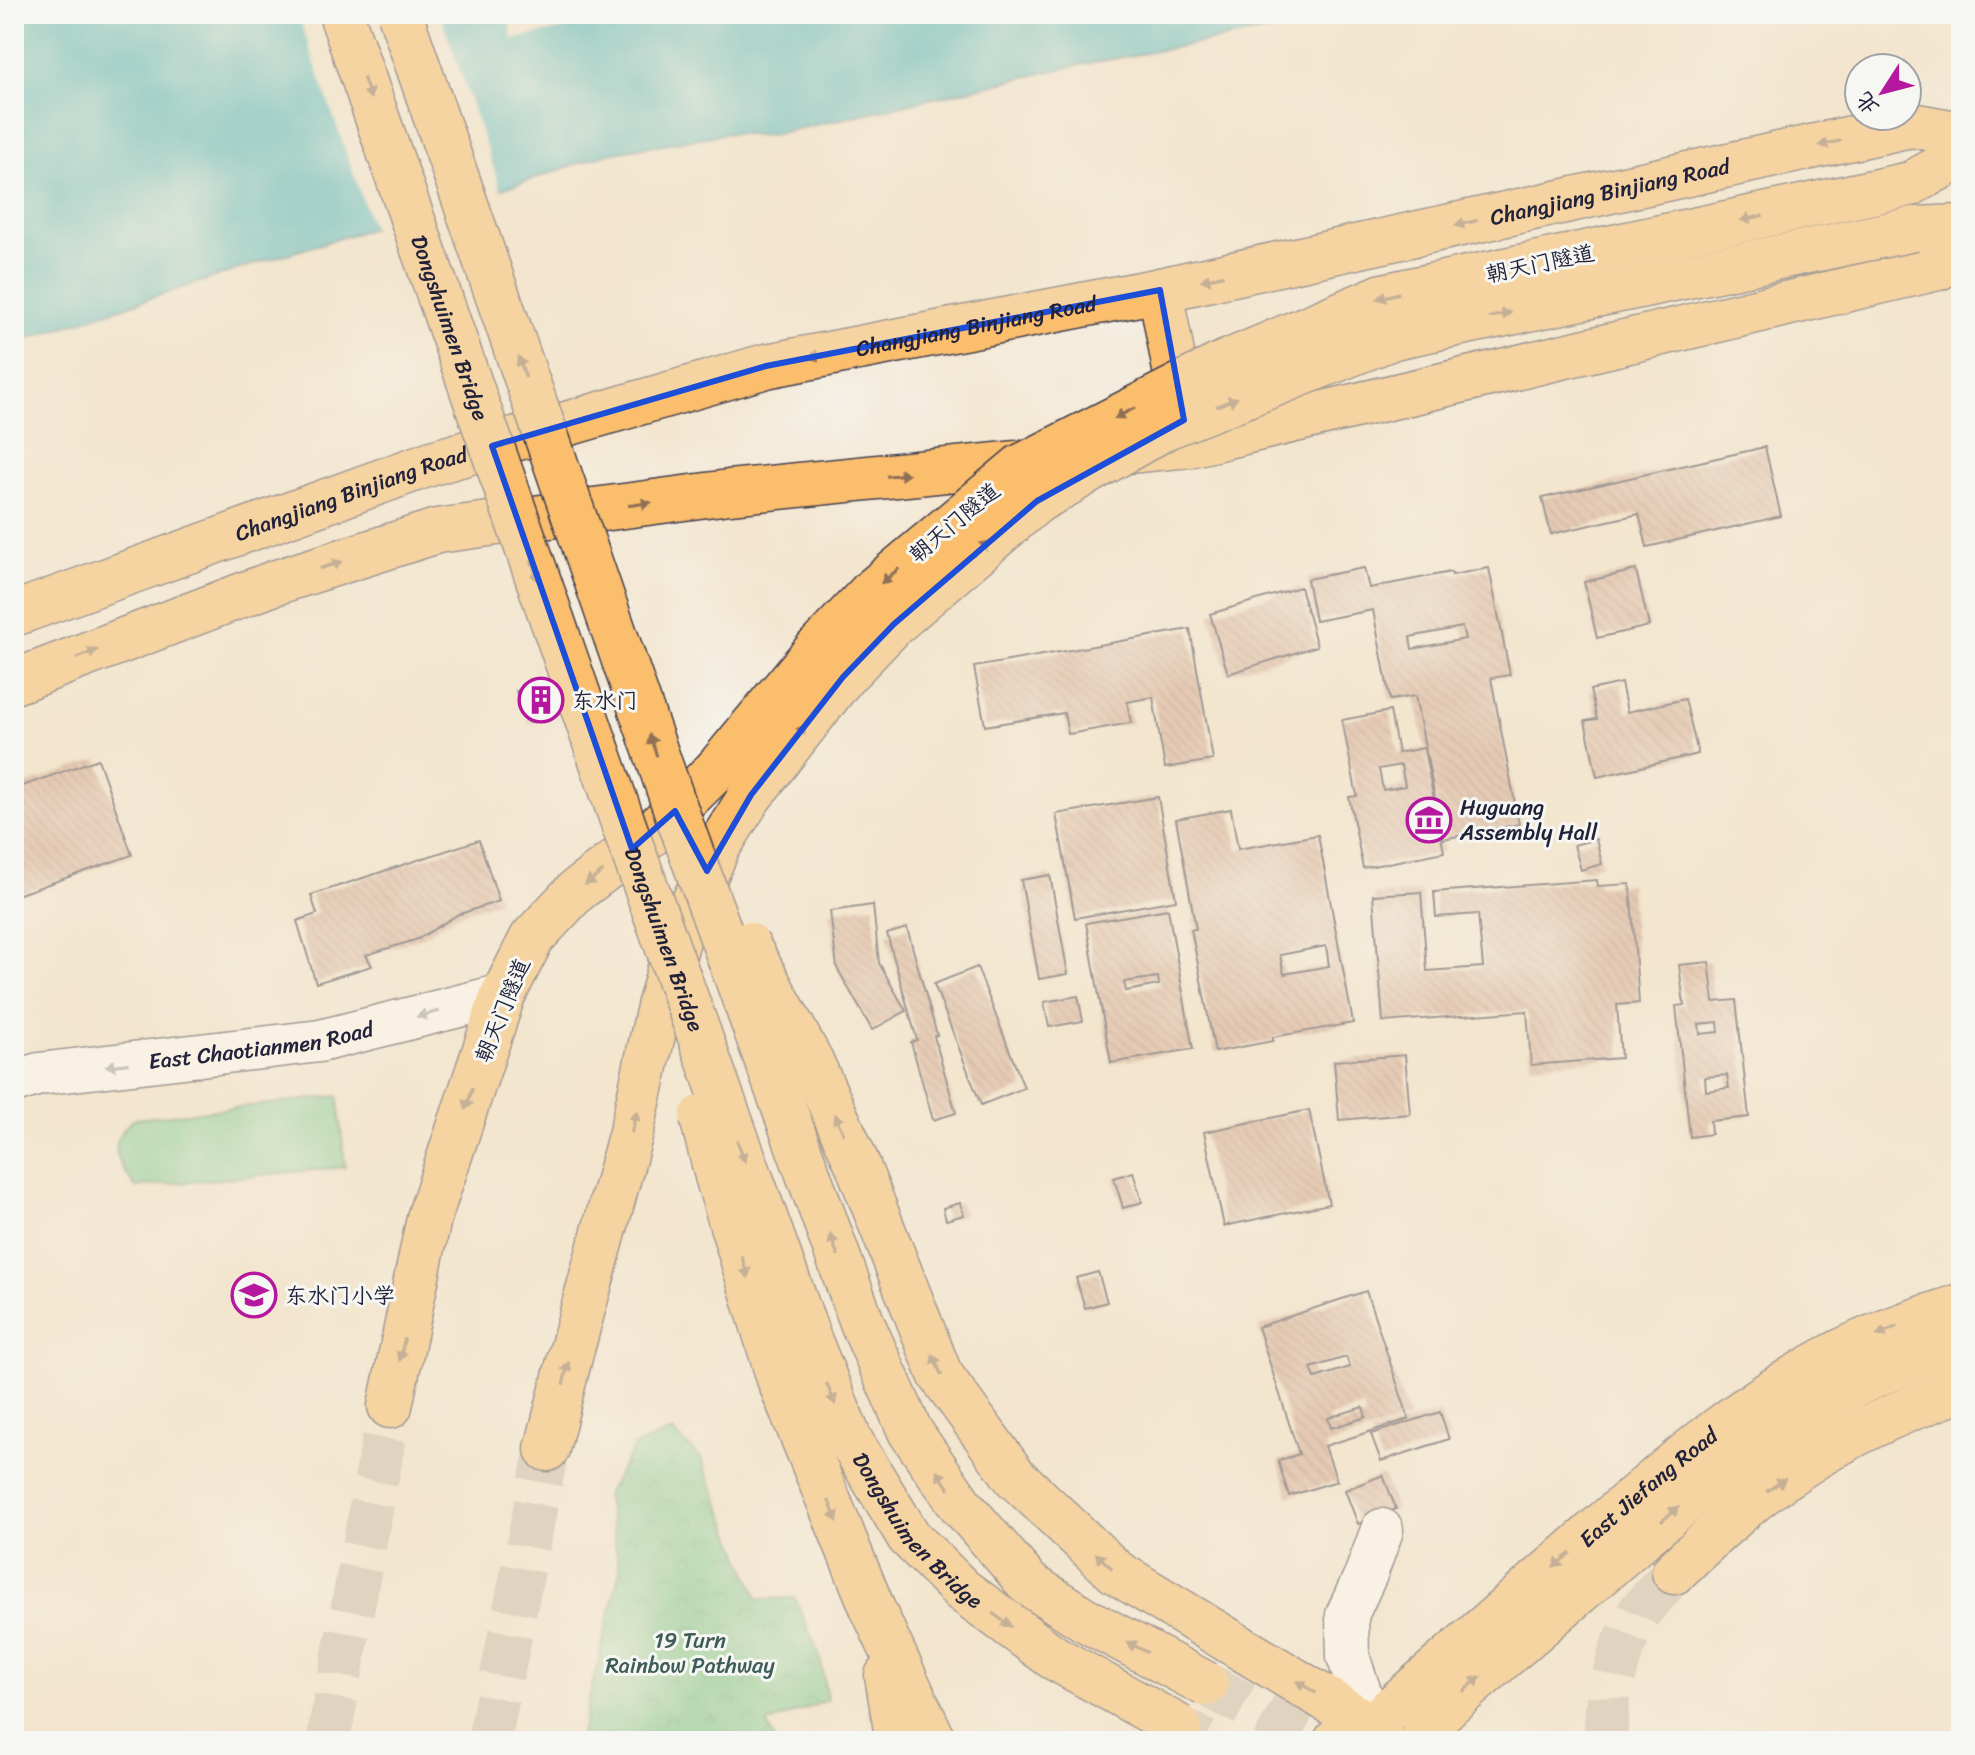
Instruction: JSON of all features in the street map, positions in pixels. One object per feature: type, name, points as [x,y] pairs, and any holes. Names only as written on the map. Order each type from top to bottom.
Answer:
[{"type":"main road","name":"Dongshuimen Bridge","points":[[341,14],[629,840],[809,1339],[850,1440],[909,1537],[962,1590],[1053,1657],[1179,1727]]},
{"type":"main road","name":"Dongshuimen Bridge","points":[[400,14],[679,819],[863,1325],[910,1431],[960,1504],[1029,1584],[1084,1619],[1206,1684]]},
{"type":"main road","name":"Changjiang Binjiang Road","points":[[14,614],[432,463],[766,366],[1160,290],[1911,125],[1961,134]]},
{"type":"main road","name":"朝天门隧道","points":[[390,1406],[429,1218],[503,995],[532,938],[576,891],[649,836],[715,771],[816,650],[873,590],[1020,467],[1218,366],[1383,296],[1910,184],[1961,156]]},
{"type":"main road","name":"朝天门隧道","points":[[547,1449],[633,1125],[659,1007],[680,933],[718,847],[751,795],[843,677],[894,624],[1037,501],[1166,427],[1394,337],[1914,229],[1961,227]]},
{"type":"main road","points":[[14,682],[274,583],[437,531],[729,492],[1189,445],[1938,268],[1961,255]]},
{"type":"main road","points":[[1160,290],[1189,445]]},
{"type":"main road","points":[[679,819],[811,1061],[856,1161],[940,1374],[1015,1477],[1116,1572],[1241,1648],[1363,1736]]},
{"type":"main road","points":[[629,840],[717,1176],[779,1379],[872,1607],[896,1722],[919,1734]]},
{"type":"main road","name":"East Jiefang Road","points":[[1363,1736],[1667,1468],[1725,1422],[1841,1351],[1901,1325],[1961,1306]]},
{"type":"main road","name":"East Jiefang Road","points":[[1421,1741],[1424,1732],[1454,1700],[1688,1498],[1748,1451],[1803,1414],[1855,1385],[1961,1345]]},
{"type":"main road","points":[[1674,1572],[1724,1524],[1819,1455],[1874,1425],[1961,1390]]},
{"type":"street","name":"East Chaotianmen Road","points":[[14,1082],[39,1074],[320,1041],[503,995]]},
{"type":"street","points":[[1363,1736],[1348,1656],[1347,1615],[1382,1530]]},
{"type":"highlighted area","points":[[1160,290],[1184,420],[1037,501],[894,624],[843,677],[751,795],[707,871],[675,811],[632,849],[492,446],[766,366]]},
{"type":"green space","points":[[338,1096],[345,1167],[136,1187],[119,1161],[119,1136],[134,1119]]},
{"type":"green space","name":"19 Turn Rainbow Pathway","points":[[672,1431],[701,1458],[758,1599],[795,1598],[820,1657],[827,1700],[767,1724],[775,1741],[579,1741],[620,1571],[606,1494],[635,1446]]},
{"type":"water","points":[[14,14],[1359,14],[1069,67],[767,136],[730,133],[609,153],[14,343]]},
{"type":"pier","points":[[298,14],[440,14],[502,193],[374,232]]},
{"type":"pier","points":[[508,14],[637,14],[513,39]]},
{"type":"building","points":[[1765,447],[1781,516],[1647,547],[1639,514],[1551,534],[1542,498]]},
{"type":"building","points":[[1364,568],[1369,588],[1489,568],[1510,675],[1491,678],[1519,824],[1443,839],[1415,696],[1390,700],[1373,610],[1315,621],[1307,579]],"holes":[[[1462,627],[1465,639],[1412,649],[1410,637]]]},
{"type":"building","points":[[1636,570],[1649,626],[1597,638],[1584,582]]},
{"type":"building","points":[[1300,587],[1317,646],[1228,674],[1210,614]]},
{"type":"building","points":[[1190,629],[1213,760],[1165,768],[1153,697],[1127,702],[1131,723],[1068,734],[1064,713],[985,726],[974,667]]},
{"type":"building","name":"东水门","points":[[555,676],[565,711],[529,723],[516,691]]},
{"type":"building","points":[[1621,683],[1627,712],[1685,699],[1698,754],[1597,777],[1585,721],[1597,719],[1590,690]]},
{"type":"building","points":[[1390,711],[1398,753],[1424,748],[1444,852],[1363,868],[1349,797],[1357,796],[1342,720]],"holes":[[[1401,765],[1405,786],[1383,790],[1379,769]]]},
{"type":"building","points":[[98,759],[132,855],[14,896],[14,789]]},
{"type":"building","points":[[1158,797],[1176,900],[1075,918],[1056,814]]},
{"type":"building","points":[[1231,809],[1238,849],[1318,835],[1353,1023],[1273,1037],[1273,1041],[1215,1052],[1191,929],[1196,929],[1176,819]],"holes":[[[1326,946],[1329,966],[1284,974],[1280,955]]]},
{"type":"building","points":[[1596,839],[1602,864],[1581,870],[1574,845]]},
{"type":"building","points":[[479,840],[499,901],[457,915],[418,939],[366,955],[372,966],[316,983],[297,921],[317,914],[311,895]]},
{"type":"building","points":[[1050,875],[1068,974],[1039,979],[1021,880]]},
{"type":"building","points":[[1597,880],[1598,886],[1630,884],[1639,1003],[1617,1005],[1621,1058],[1531,1065],[1527,1011],[1383,1022],[1373,895],[1421,892],[1427,971],[1483,967],[1478,914],[1436,917],[1434,892]]},
{"type":"building","points":[[873,905],[879,963],[906,1011],[872,1030],[837,968],[830,911]]},
{"type":"building","points":[[1168,909],[1193,1049],[1111,1063],[1086,923]],"holes":[[[1158,977],[1159,985],[1126,991],[1124,982]]]},
{"type":"building","points":[[907,928],[956,1113],[933,1120],[911,1042],[917,1040],[887,934]]},
{"type":"building","points":[[1709,962],[1714,1002],[1736,1000],[1749,1117],[1710,1121],[1711,1134],[1690,1137],[1676,1006],[1684,1005],[1679,965]],"holes":[[[1718,1022],[1719,1032],[1700,1034],[1699,1024]],[[1727,1075],[1729,1088],[1706,1091],[1705,1077]]]},
{"type":"building","points":[[977,967],[1024,1088],[981,1105],[934,984]]},
{"type":"building","points":[[1078,996],[1083,1021],[1049,1027],[1044,1002]]},
{"type":"building","points":[[1405,1055],[1410,1114],[1339,1120],[1334,1061]]},
{"type":"building","points":[[1309,1110],[1329,1204],[1224,1226],[1204,1132]]},
{"type":"building","points":[[1133,1172],[1142,1202],[1123,1208],[1114,1178]]},
{"type":"building","points":[[960,1203],[964,1215],[946,1220],[943,1208]]},
{"type":"building","points":[[1098,1272],[1107,1302],[1085,1308],[1076,1278]]},
{"type":"building","points":[[1366,1291],[1409,1419],[1325,1446],[1337,1481],[1289,1496],[1278,1461],[1299,1454],[1258,1327]],"holes":[[[1346,1357],[1350,1367],[1315,1378],[1311,1368]],[[1363,1407],[1366,1417],[1331,1428],[1328,1418]]]},
{"type":"building","points":[[1440,1412],[1449,1439],[1381,1461],[1371,1434]]},
{"type":"building","points":[[1383,1475],[1396,1509],[1358,1524],[1345,1490]]},
{"type":"tunnel","points":[[328,1741],[390,1406]]},
{"type":"tunnel","points":[[489,1741],[547,1449]]},
{"type":"tunnel","points":[[1605,1741],[1608,1697],[1622,1648],[1640,1611],[1674,1572]]},
{"type":"tunnel","points":[[1206,1684],[1315,1741]]},
{"type":"tunnel","points":[[1179,1727],[1204,1741]]},
{"type":"railway","points":[[355,14],[624,784]]},
{"type":"railway","points":[[389,14],[655,774]]},
{"type":"place","name":"东水门","points":[[541,700]]},
{"type":"place","name":"Huguang Assembly Hall","points":[[1429,820]]},
{"type":"place","name":"东水门小学","points":[[254,1295]]}]
